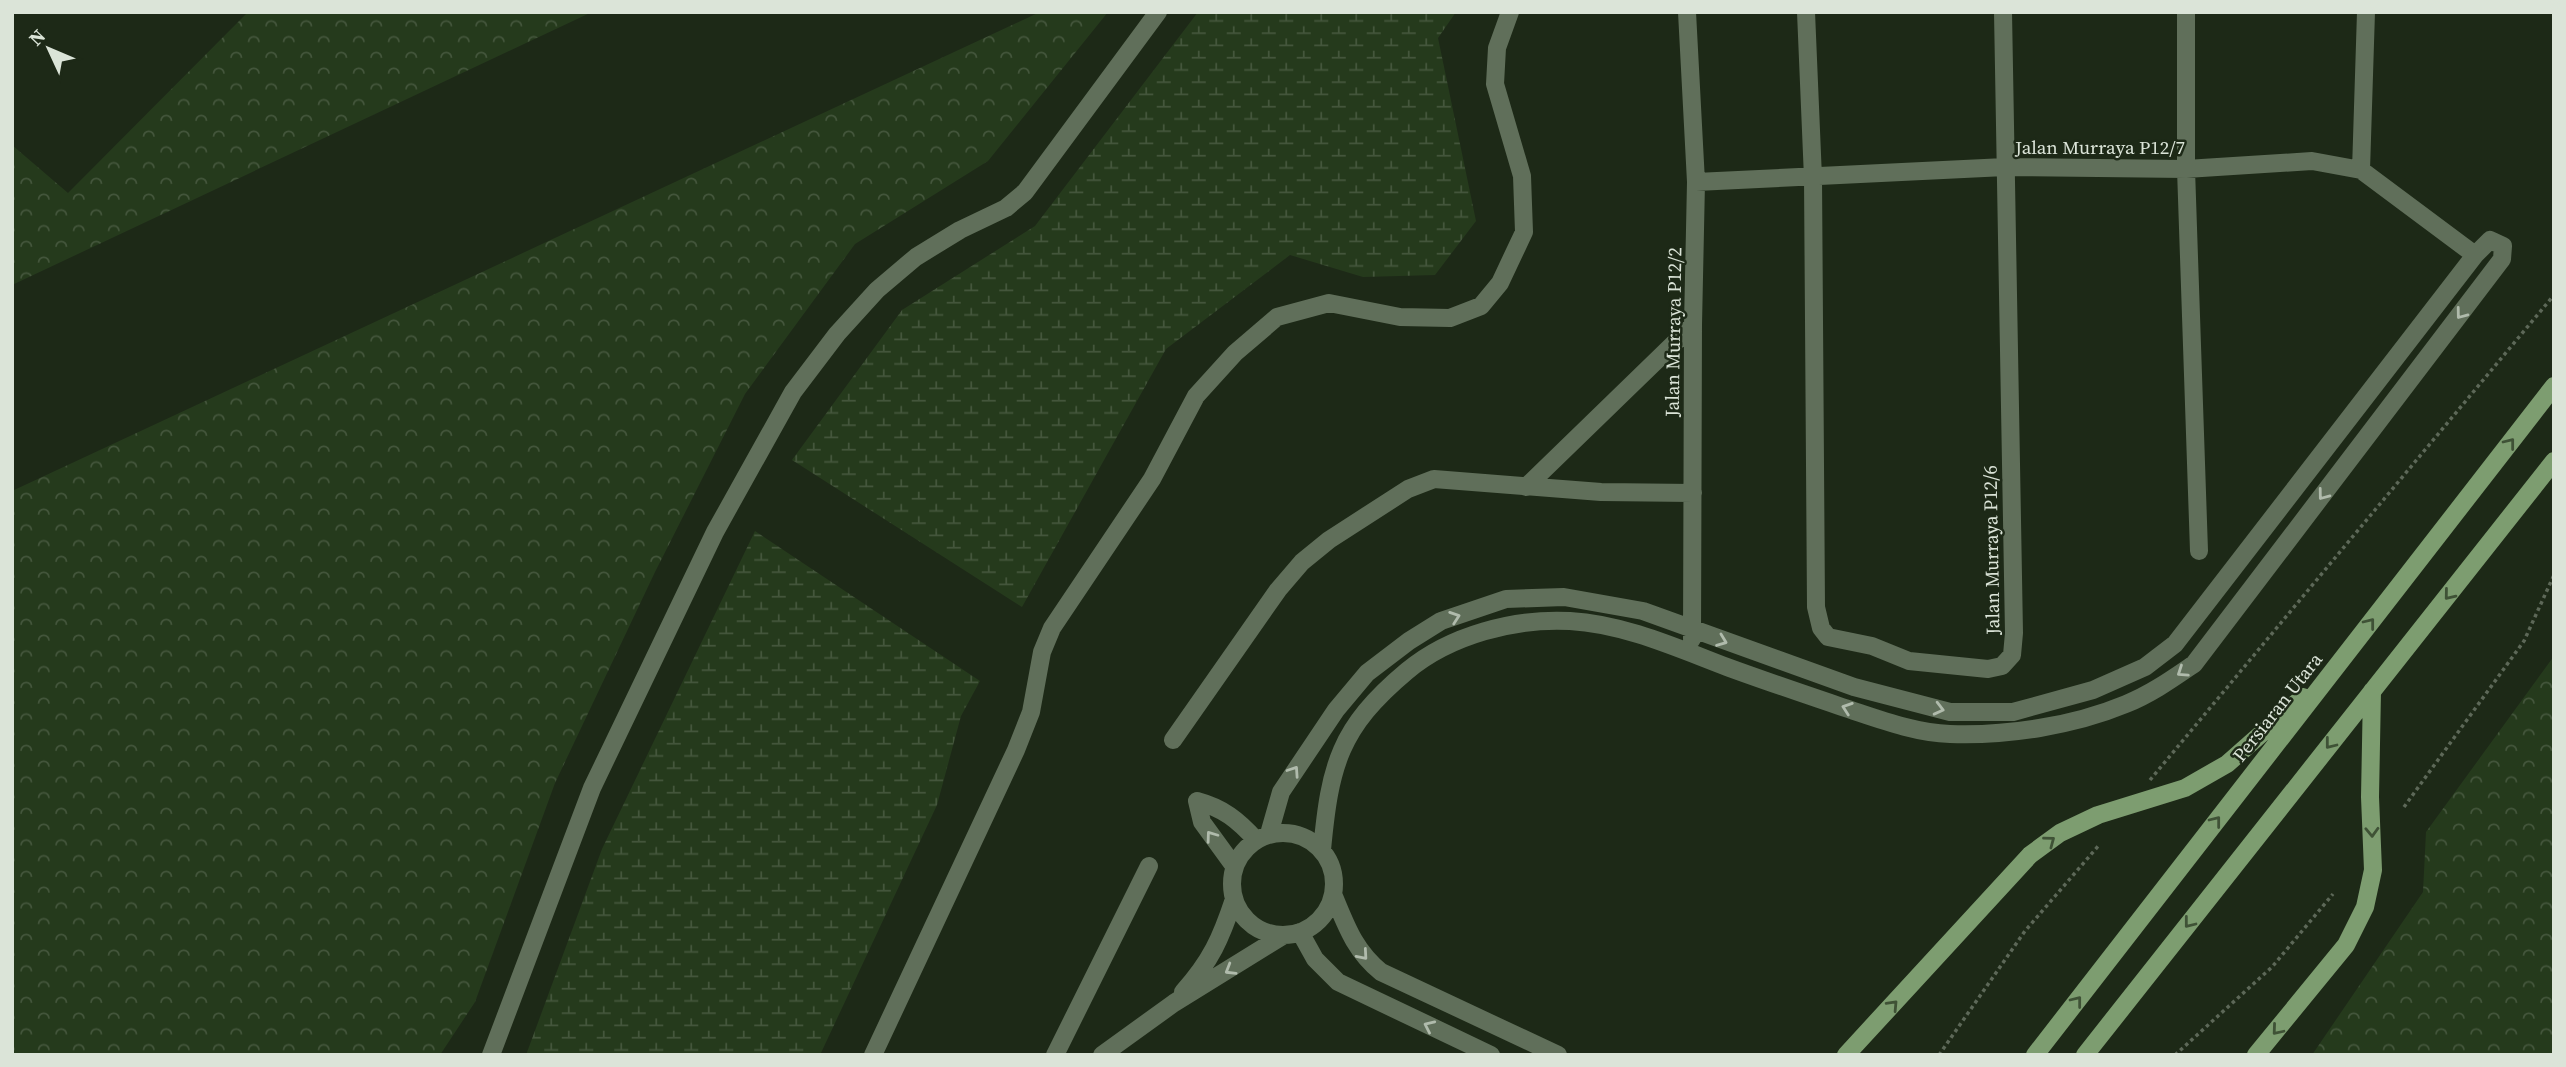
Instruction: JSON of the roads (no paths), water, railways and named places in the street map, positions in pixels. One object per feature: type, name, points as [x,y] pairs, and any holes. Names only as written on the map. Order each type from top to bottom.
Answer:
[{"type":"main road","name":"Persiaran Utara","points":[[2035,1055],[2554,386]]},
{"type":"main road","points":[[2085,1055],[2554,461]]},
{"type":"main road","points":[[1846,1055],[2030,855],[2060,833],[2079,824],[2185,788],[2227,764],[2328,676]]},
{"type":"main road","points":[[2256,1055],[2346,945],[2365,907],[2373,870],[2372,691]]},
{"type":"street","points":[[491,1055],[592,788],[715,533],[793,392],[837,334],[877,290],[916,257],[960,230],[1006,208],[1025,192],[1158,12]]},
{"type":"street","points":[[873,1055],[1016,750],[1031,712],[1042,652],[1052,628],[1152,479],[1196,396],[1235,353],[1277,317],[1329,303],[1400,317],[1450,318],[1481,306],[1500,283],[1520,244],[1524,222],[1522,176],[1495,84],[1497,48],[1510,12]]},
{"type":"street","name":"Jalan Murraya P12/2","points":[[1687,12],[1696,182],[1693,325],[1694,630],[1688,652]]},
{"type":"street","points":[[1806,12],[1813,178]]},
{"type":"street","points":[[2003,12],[2005,167]]},
{"type":"street","points":[[2186,12],[2186,169],[2199,551]]},
{"type":"street","points":[[2361,170],[2366,12]]},
{"type":"street","name":"Jalan Murraya P12/7","points":[[1696,182],[2005,167],[2186,169],[2312,161],[2361,170],[2475,255]]},
{"type":"street","name":"Jalan Murraya P12/6","points":[[1813,178],[1816,607],[1821,628],[1828,637],[1872,646],[1909,661],[1988,669],[2002,666],[2012,655],[2014,633],[2005,167]]},
{"type":"street","points":[[1263,837],[1281,792],[1336,710],[1367,673],[1441,621],[1506,599],[1564,597],[1643,611],[1854,687],[1950,712],[2013,712],[2117,681],[2145,667],[2175,644],[2475,255],[2490,240],[2498,241],[2505,252],[2194,664],[2154,691],[2094,715],[2020,731],[1948,734],[1895,724],[1636,634],[1570,621],[1508,625],[1446,645],[1386,689],[1348,734],[1332,770],[1322,850]]},
{"type":"street","points":[[1526,488],[1693,325]]},
{"type":"street","points":[[1173,740],[1278,590],[1302,562],[1329,540],[1408,489],[1434,479],[1526,488],[1693,494]]},
{"type":"street","points":[[1234,866],[1202,822],[1197,801],[1216,806],[1263,837]]},
{"type":"street","points":[[1491,1055],[1338,982],[1292,934],[1271,934],[1248,922],[1234,899],[1231,883],[1234,866],[1243,851],[1263,837],[1298,834],[1322,850],[1333,870],[1333,894],[1351,941],[1363,957],[1381,972],[1558,1055]]},
{"type":"street","points":[[1055,1055],[1149,866]]},
{"type":"street","points":[[1102,1055],[1174,1003],[1321,917],[1333,894]]},
{"type":"street","points":[[1174,1003],[1204,968],[1218,945],[1234,899]]}]
